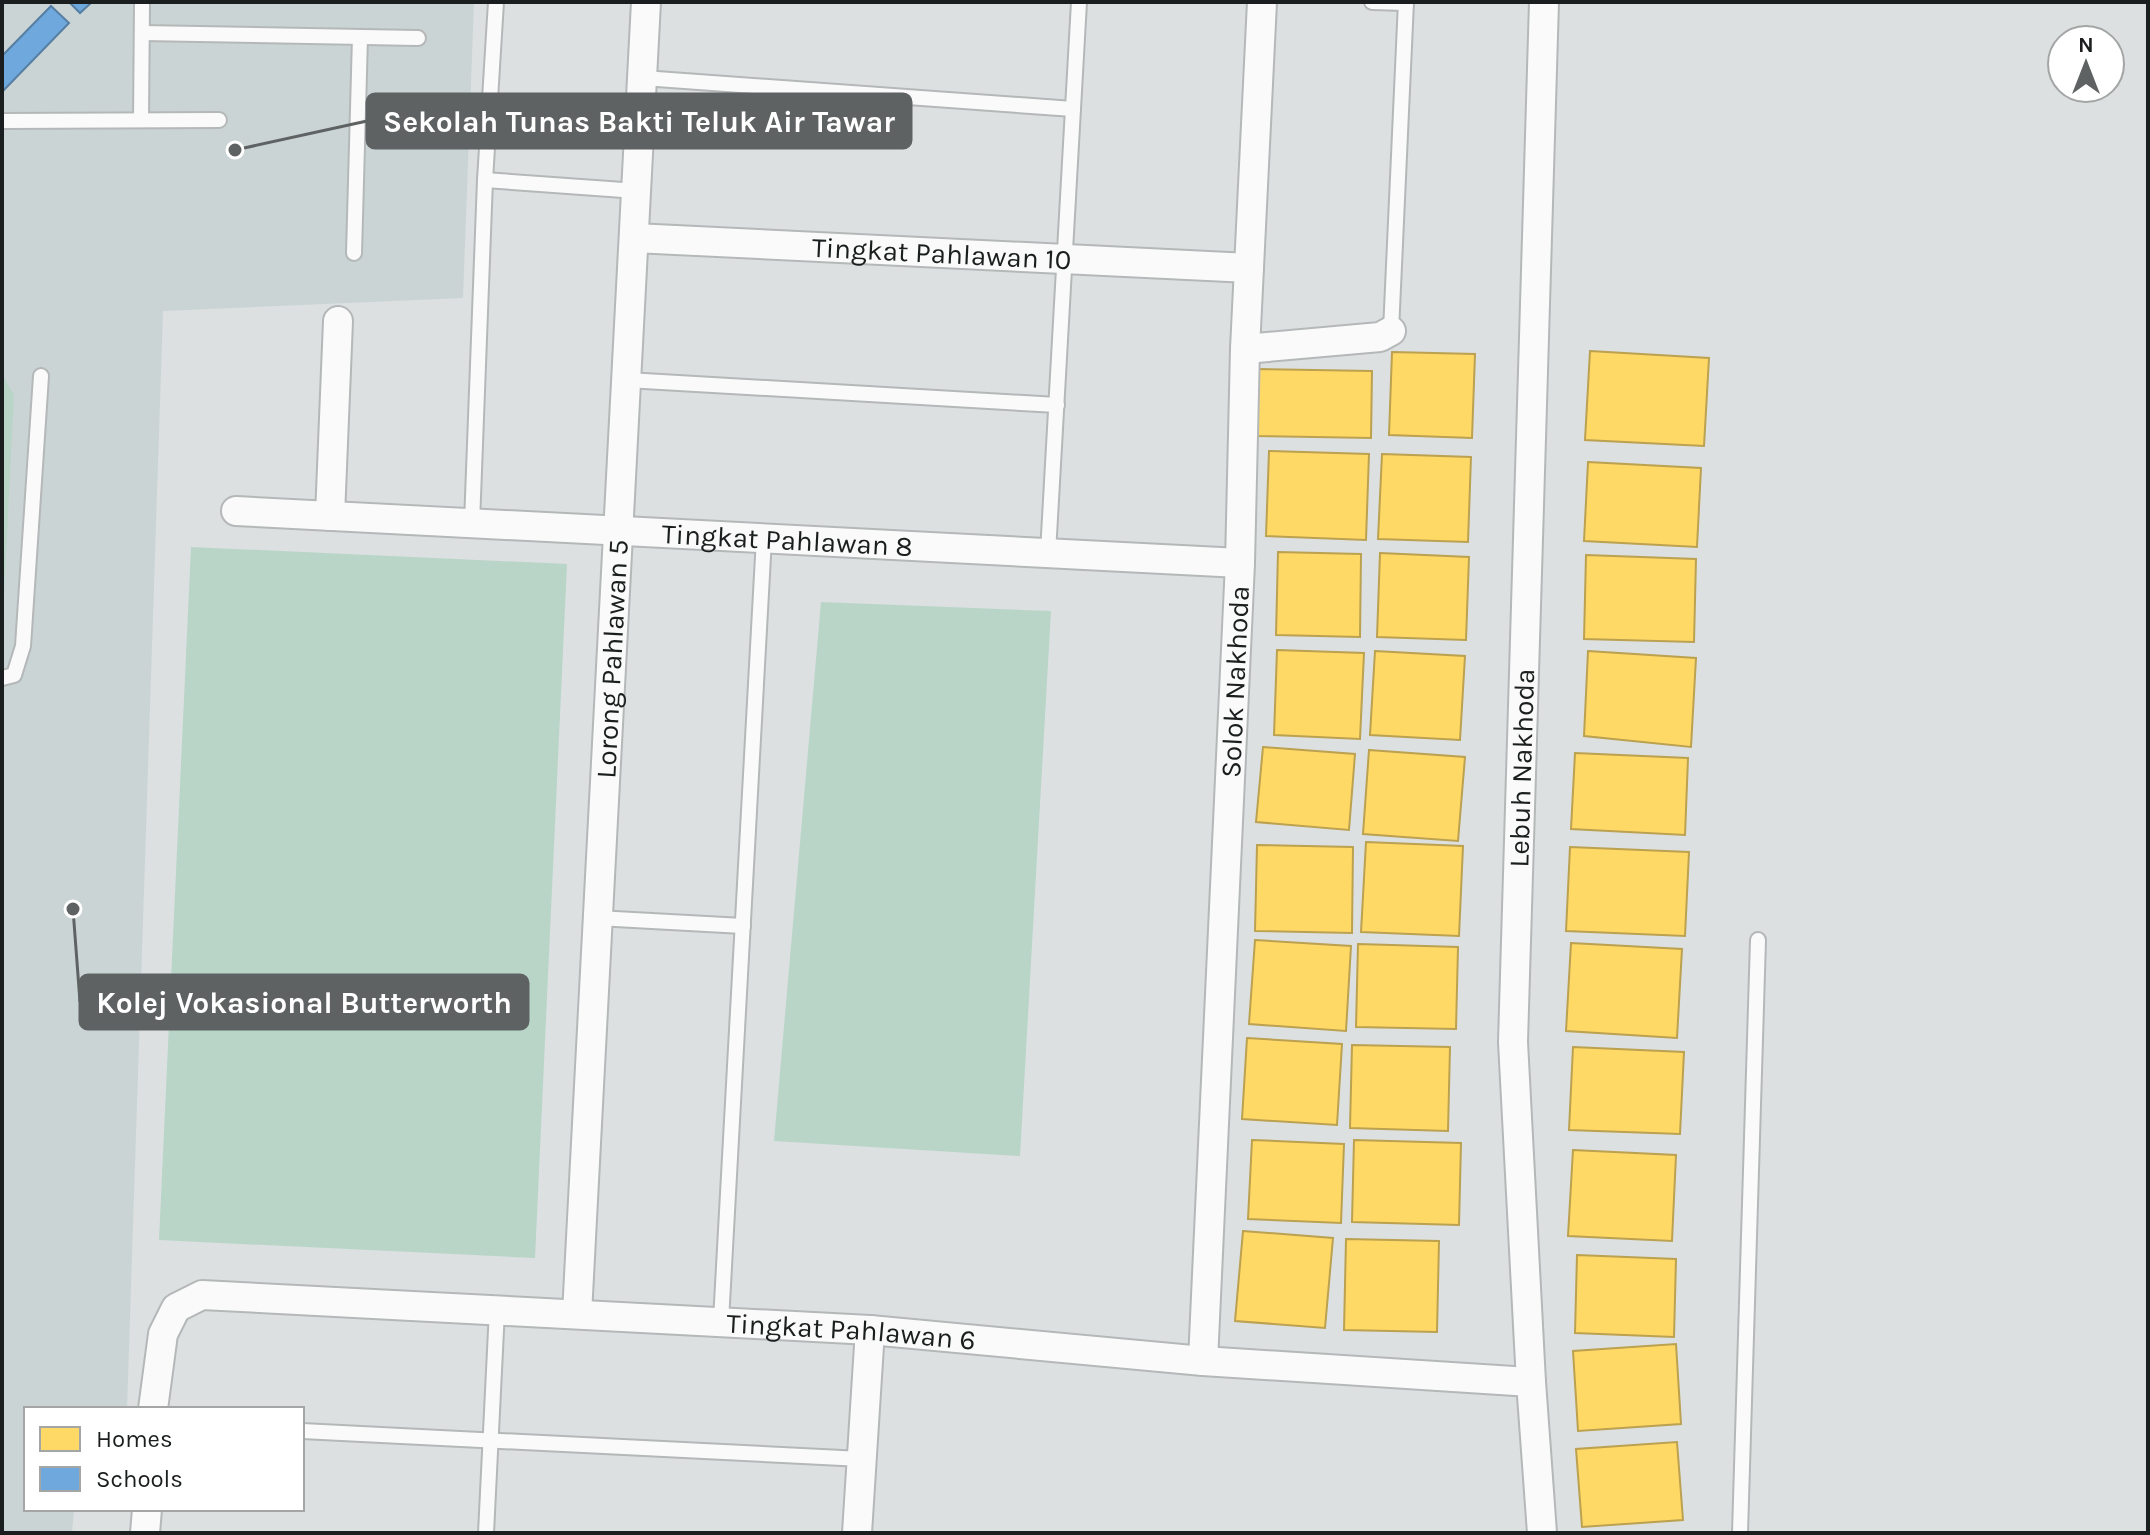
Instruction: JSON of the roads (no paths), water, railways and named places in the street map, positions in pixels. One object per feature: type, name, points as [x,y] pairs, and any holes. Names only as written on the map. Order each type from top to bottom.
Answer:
[{"type":"street","name":"Lorong Pahlawan 5","points":[[577,1314],[646,2]]},
{"type":"street","name":"Solok Nakhoda","points":[[1203,1361],[1262,2]]},
{"type":"street","name":"Lebuh Nakhoda","points":[[1542,1533],[1513,1042],[1544,2]]},
{"type":"street","name":"Tingkat Pahlawan 10","points":[[634,238],[1249,268]]},
{"type":"street","points":[[330,516],[338,321]]},
{"type":"street","points":[[1245,349],[1380,337],[1391,331]]},
{"type":"street","name":"Tingkat Pahlawan 8","points":[[236,511],[1240,563]]},
{"type":"street","name":"Tingkat Pahlawan 6","points":[[153,1407],[163,1334],[176,1308],[202,1295],[870,1330],[1203,1361],[1531,1382]]},
{"type":"street","points":[[857,1533],[870,1330]]},
{"type":"street","points":[[145,1533],[147,1511]]},
{"type":"lane","points":[[141,120],[142,2]]},
{"type":"lane","points":[[472,523],[485,180],[496,2]]},
{"type":"lane","points":[[1048,553],[1079,2]]},
{"type":"lane","points":[[1372,2],[1406,3],[1391,331]]},
{"type":"lane","points":[[142,33],[418,38]]},
{"type":"lane","points":[[354,253],[360,37]]},
{"type":"lane","points":[[643,78],[1073,109]]},
{"type":"lane","points":[[2,121],[219,120]]},
{"type":"lane","points":[[485,180],[637,191]]},
{"type":"lane","points":[[2,678],[14,675],[23,646],[41,376]]},
{"type":"lane","points":[[627,380],[1057,405]]},
{"type":"lane","points":[[721,1321],[764,538]]},
{"type":"lane","points":[[597,918],[743,926]]},
{"type":"lane","points":[[1740,1533],[1758,940]]},
{"type":"lane","points":[[486,1533],[497,1310]]},
{"type":"lane","points":[[304,1431],[862,1459]]},
{"type":"place","name":"Sekolah Tunas Bakti Teluk Air Tawar","points":[[235,150]]},
{"type":"place","name":"Kolej Vokasional Butterworth","points":[[73,909]]}]
